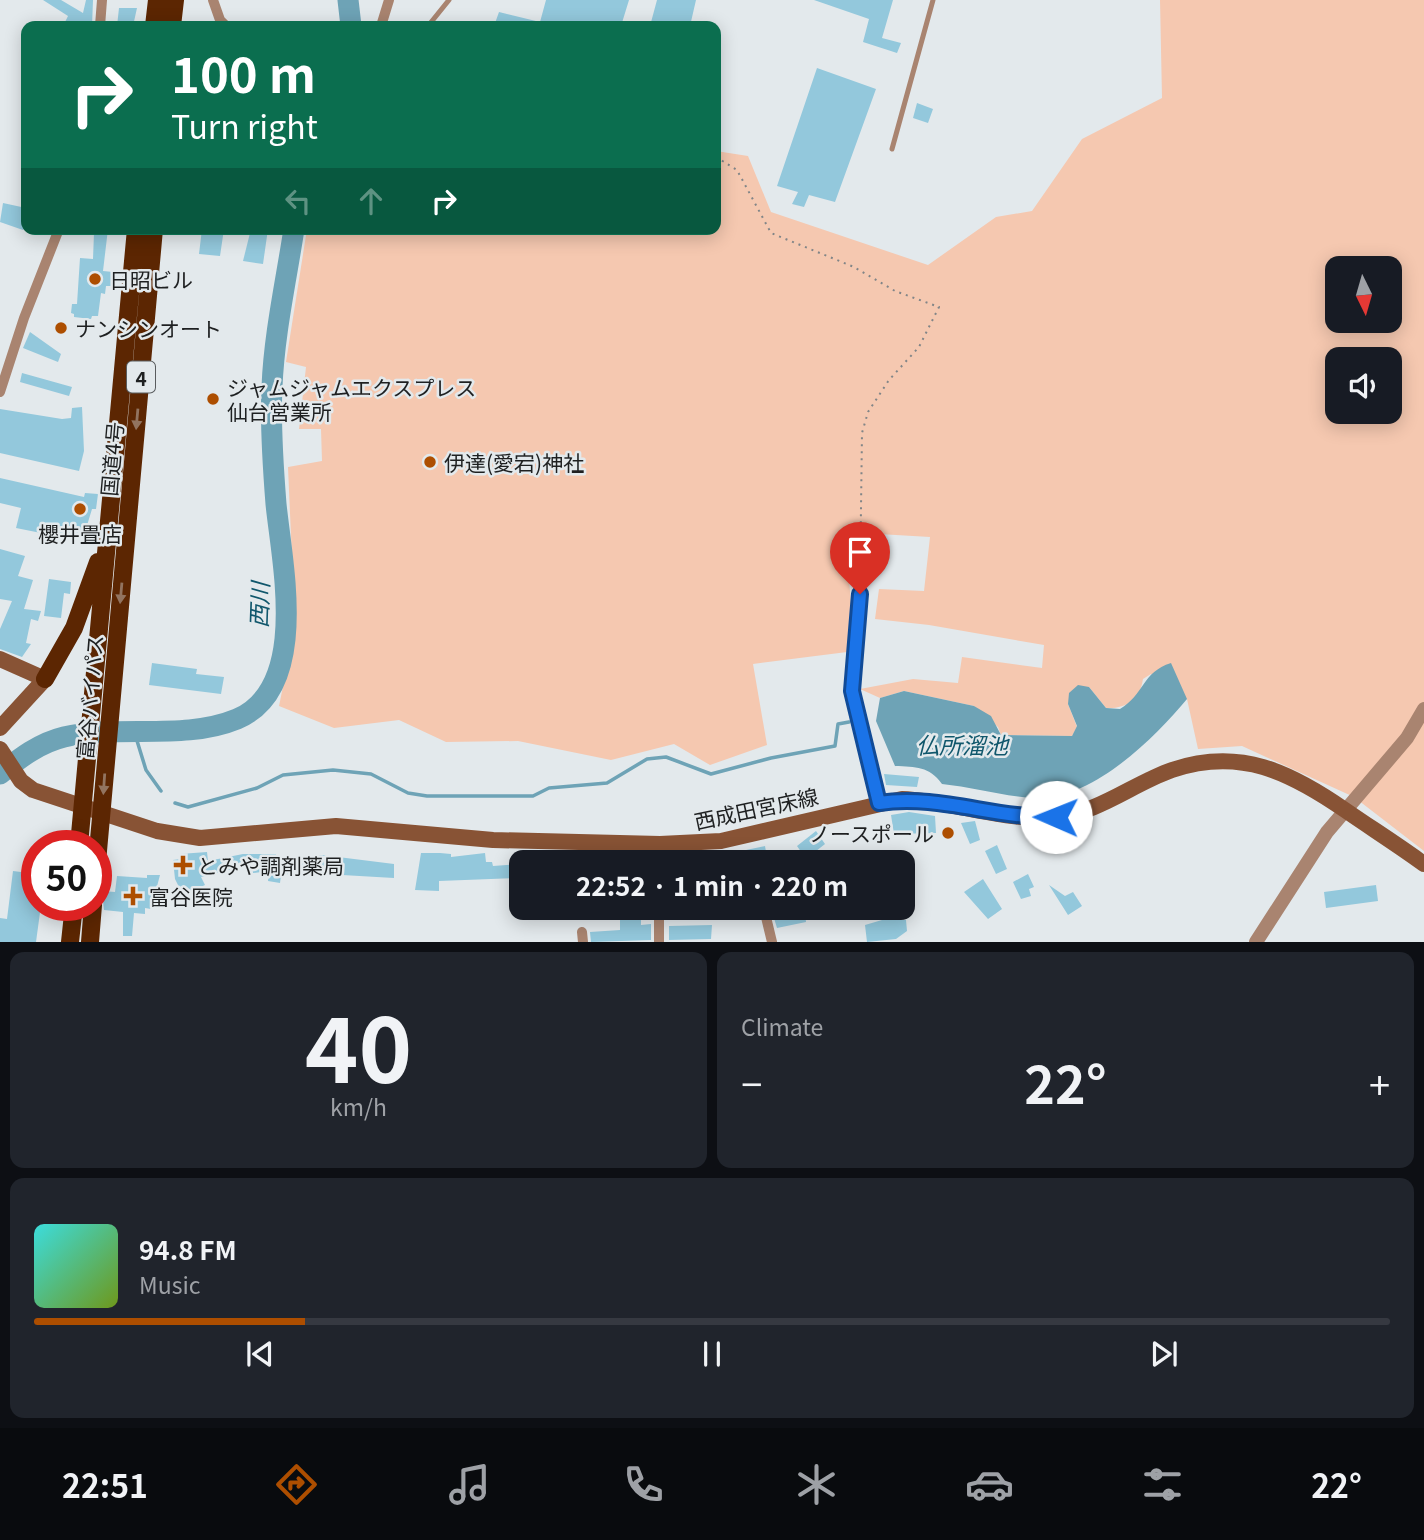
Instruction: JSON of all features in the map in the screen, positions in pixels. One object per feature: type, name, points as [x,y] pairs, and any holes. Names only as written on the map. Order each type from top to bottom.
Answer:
[{"type":"highway","points":[[155,21],[157,0]]},
{"type":"highway","points":[[173,21],[175,0]]},
{"type":"highway","name":"国道4号","points":[[119,523],[136,235]]},
{"type":"highway","name":"国道4号","points":[[119,523],[153,235]]},
{"type":"highway","points":[[45,679],[69,637],[119,523]]},
{"type":"highway","name":"富谷バイパス","points":[[100,830],[110,718],[119,523]]},
{"type":"highway","name":"富谷バイパス","points":[[80,830],[89,723],[119,523]]},
{"type":"highway","points":[[70,942],[72,921]]},
{"type":"highway","points":[[90,942],[92,921]]},
{"type":"main road","points":[[0,659],[45,679],[0,728]]},
{"type":"main road","name":"西成田宮床線","points":[[0,749],[21,781],[47,797],[157,831],[200,838],[336,826],[494,840],[660,844],[722,841],[879,803],[923,800],[1008,815],[1056,817],[1104,804],[1171,771],[1223,761],[1278,770],[1320,792],[1424,863]]},
{"type":"street","points":[[100,21],[102,0]]},
{"type":"street","points":[[213,0],[221,21]]},
{"type":"street","points":[[383,21],[389,0]]},
{"type":"street","points":[[0,392],[24,318],[57,235]]},
{"type":"street","points":[[860,594],[852,691],[879,803]]},
{"type":"street","points":[[1256,942],[1294,880],[1345,809],[1391,758],[1424,709]]},
{"type":"street","points":[[660,844],[660,850]]},
{"type":"street","points":[[659,920],[659,942]]},
{"type":"street","points":[[767,920],[772,942]]},
{"type":"lane","points":[[432,21],[449,0]]},
{"type":"lane","points":[[892,149],[933,0]]},
{"type":"path","points":[[721,160],[737,170],[771,233],[854,267],[895,291],[939,307],[919,347],[889,380],[868,412],[862,433],[860,594]]},
{"type":"shaded area","points":[[1160,0],[1424,0],[1424,851],[1354,797],[1242,746],[1198,749],[1187,699],[1151,674],[1143,679],[1135,698],[1120,707],[1106,708],[1089,687],[1068,704],[1077,727],[1072,736],[1001,735],[998,727],[974,706],[904,691],[880,698],[860,689],[913,679],[958,683],[962,657],[1042,668],[1044,645],[929,625],[875,619],[879,589],[924,591],[930,537],[845,532],[855,651],[753,664],[767,745],[710,765],[674,744],[611,760],[518,741],[446,742],[399,720],[334,728],[279,706],[295,628],[288,467],[322,461],[321,429],[299,429],[306,367],[286,362],[306,235],[721,235],[721,152],[748,156],[771,212],[928,265],[996,217],[1032,211],[1082,139],[1162,98]]},
{"type":"water","name":"仏所溜池","points":[[1171,663],[1187,699],[1157,732],[1118,765],[1076,790],[1054,797],[1021,797],[942,784],[927,771],[916,767],[895,766],[876,721],[880,698],[904,691],[974,706],[991,716],[1001,735],[1072,736],[1077,726],[1068,704],[1069,693],[1078,685],[1089,687],[1106,708],[1120,709],[1134,697],[1154,672]]},
{"type":"building","points":[[43,0],[61,0],[83,13],[86,0],[93,0],[92,21],[66,21],[68,16]]},
{"type":"building","points":[[546,0],[629,0],[623,21],[540,21]]},
{"type":"building","points":[[657,0],[696,0],[691,21],[651,21]]},
{"type":"building","points":[[814,0],[893,0],[882,38],[901,43],[897,53],[863,42],[869,19]]},
{"type":"building","points":[[119,8],[137,8],[134,21],[118,21]]},
{"type":"building","points":[[499,12],[536,21],[496,21]]},
{"type":"building","points":[[817,68],[876,89],[835,202],[809,195],[804,207],[792,204],[798,192],[777,186]]},
{"type":"building","points":[[917,103],[933,109],[928,123],[913,118]]},
{"type":"building","points":[[3,203],[21,207],[21,229],[0,222]]},
{"type":"building","points":[[94,235],[107,235],[103,271],[113,272],[112,286],[106,286],[105,294],[101,293],[98,316],[92,316],[91,319],[74,317],[71,313],[72,304],[77,304],[80,258],[93,259]]},
{"type":"building","points":[[201,235],[223,235],[220,256],[199,254]]},
{"type":"building","points":[[250,235],[267,235],[263,264],[243,261]]},
{"type":"building","points":[[30,332],[61,354],[58,362],[23,348]]},
{"type":"building","points":[[22,373],[72,387],[69,396],[20,382]]},
{"type":"building","points":[[82,407],[84,451],[79,471],[0,453],[0,409],[62,419],[71,418],[72,408]]},
{"type":"building","points":[[0,478],[84,497],[85,493],[98,494],[96,509],[92,509],[85,532],[79,531],[74,538],[54,535],[55,532],[47,531],[46,534],[16,528],[21,508],[0,503]]},
{"type":"building","points":[[0,549],[25,556],[18,576],[33,580],[24,609],[41,611],[38,621],[31,619],[26,643],[31,644],[22,657],[0,649],[0,629],[12,601],[0,599]]},
{"type":"building","points":[[49,579],[71,582],[70,594],[64,593],[61,618],[44,616]]},
{"type":"building","points":[[152,663],[197,669],[196,674],[224,677],[221,694],[149,685]]},
{"type":"building","points":[[884,774],[919,777],[917,787],[886,785]]},
{"type":"building","points":[[909,812],[935,816],[936,833],[894,834],[891,815]]},
{"type":"building","points":[[975,821],[980,840],[970,844],[961,823]]},
{"type":"building","points":[[816,831],[825,844],[817,850],[800,850],[797,846]]},
{"type":"building","points":[[997,845],[1007,869],[996,874],[985,851]]},
{"type":"building","points":[[765,846],[766,850],[746,850]]},
{"type":"building","points":[[207,852],[208,861],[243,854],[276,854],[276,859],[322,855],[394,864],[394,878],[325,874],[326,869],[281,875],[280,883],[268,881],[269,871],[253,873],[252,864],[201,877],[205,885],[183,895],[175,879],[173,860],[181,859],[180,854]]},
{"type":"building","points":[[421,853],[451,854],[451,857],[485,853],[486,862],[492,862],[493,866],[509,865],[509,878],[439,881],[439,891],[415,890]]},
{"type":"building","points":[[13,871],[21,872],[21,921],[39,921],[36,942],[0,942],[0,918],[7,919]]},
{"type":"building","points":[[1028,874],[1034,887],[1029,889],[1031,896],[1021,899],[1013,882]]},
{"type":"building","points":[[147,875],[160,875],[151,909],[145,908],[145,914],[134,913],[132,936],[123,936],[123,912],[112,911],[112,892],[115,892],[117,876],[147,878]]},
{"type":"building","points":[[983,879],[1002,909],[988,919],[964,892]]},
{"type":"building","points":[[1049,885],[1065,896],[1073,892],[1082,906],[1068,915]]},
{"type":"building","points":[[1376,885],[1378,901],[1326,908],[1324,892]]},
{"type":"building","points":[[620,920],[641,920],[641,925],[651,924],[651,940],[591,942],[590,932],[620,930]]},
{"type":"building","points":[[775,920],[806,920],[806,922],[777,928]]},
{"type":"building","points":[[882,920],[906,920],[907,931],[896,939],[867,942],[865,925]]},
{"type":"building","points":[[712,925],[711,939],[669,940],[669,926]]},
{"type":"waterway","name":"西川","points":[[348,0],[350,21]]},
{"type":"waterway","name":"西川","points":[[0,774],[38,747],[64,737],[85,733],[173,731],[217,726],[237,719],[260,703],[275,681],[283,653],[286,590],[276,504],[272,387],[278,328],[293,235]]},
{"type":"waterway","points":[[175,803],[188,807],[257,788],[283,775],[333,770],[371,774],[408,793],[427,796],[533,796],[549,788],[607,783],[647,759],[666,757],[711,774],[771,758],[835,746],[838,724],[849,722]]},
{"type":"waterway","points":[[134,731],[146,770],[161,791]]},
{"type":"place","name":"日昭ビル","points":[[95,279]]},
{"type":"place","name":"ナンシンオート","points":[[61,328]]},
{"type":"place","name":"ジャムジャムエクスプレス 仙台営業所","points":[[213,399]]},
{"type":"place","name":"伊達(愛宕)神社","points":[[430,462]]},
{"type":"place","name":"櫻井畳店","points":[[80,509]]},
{"type":"place","name":"ノースポール","points":[[948,833]]},
{"type":"place","name":"とみや調剤薬局","points":[[183,865]]},
{"type":"place","name":"富谷医院","points":[[133,896]]},
{"type":"route","points":[[860,594],[852,691],[879,803],[902,799],[923,800],[1008,815],[1056,817]]}]
